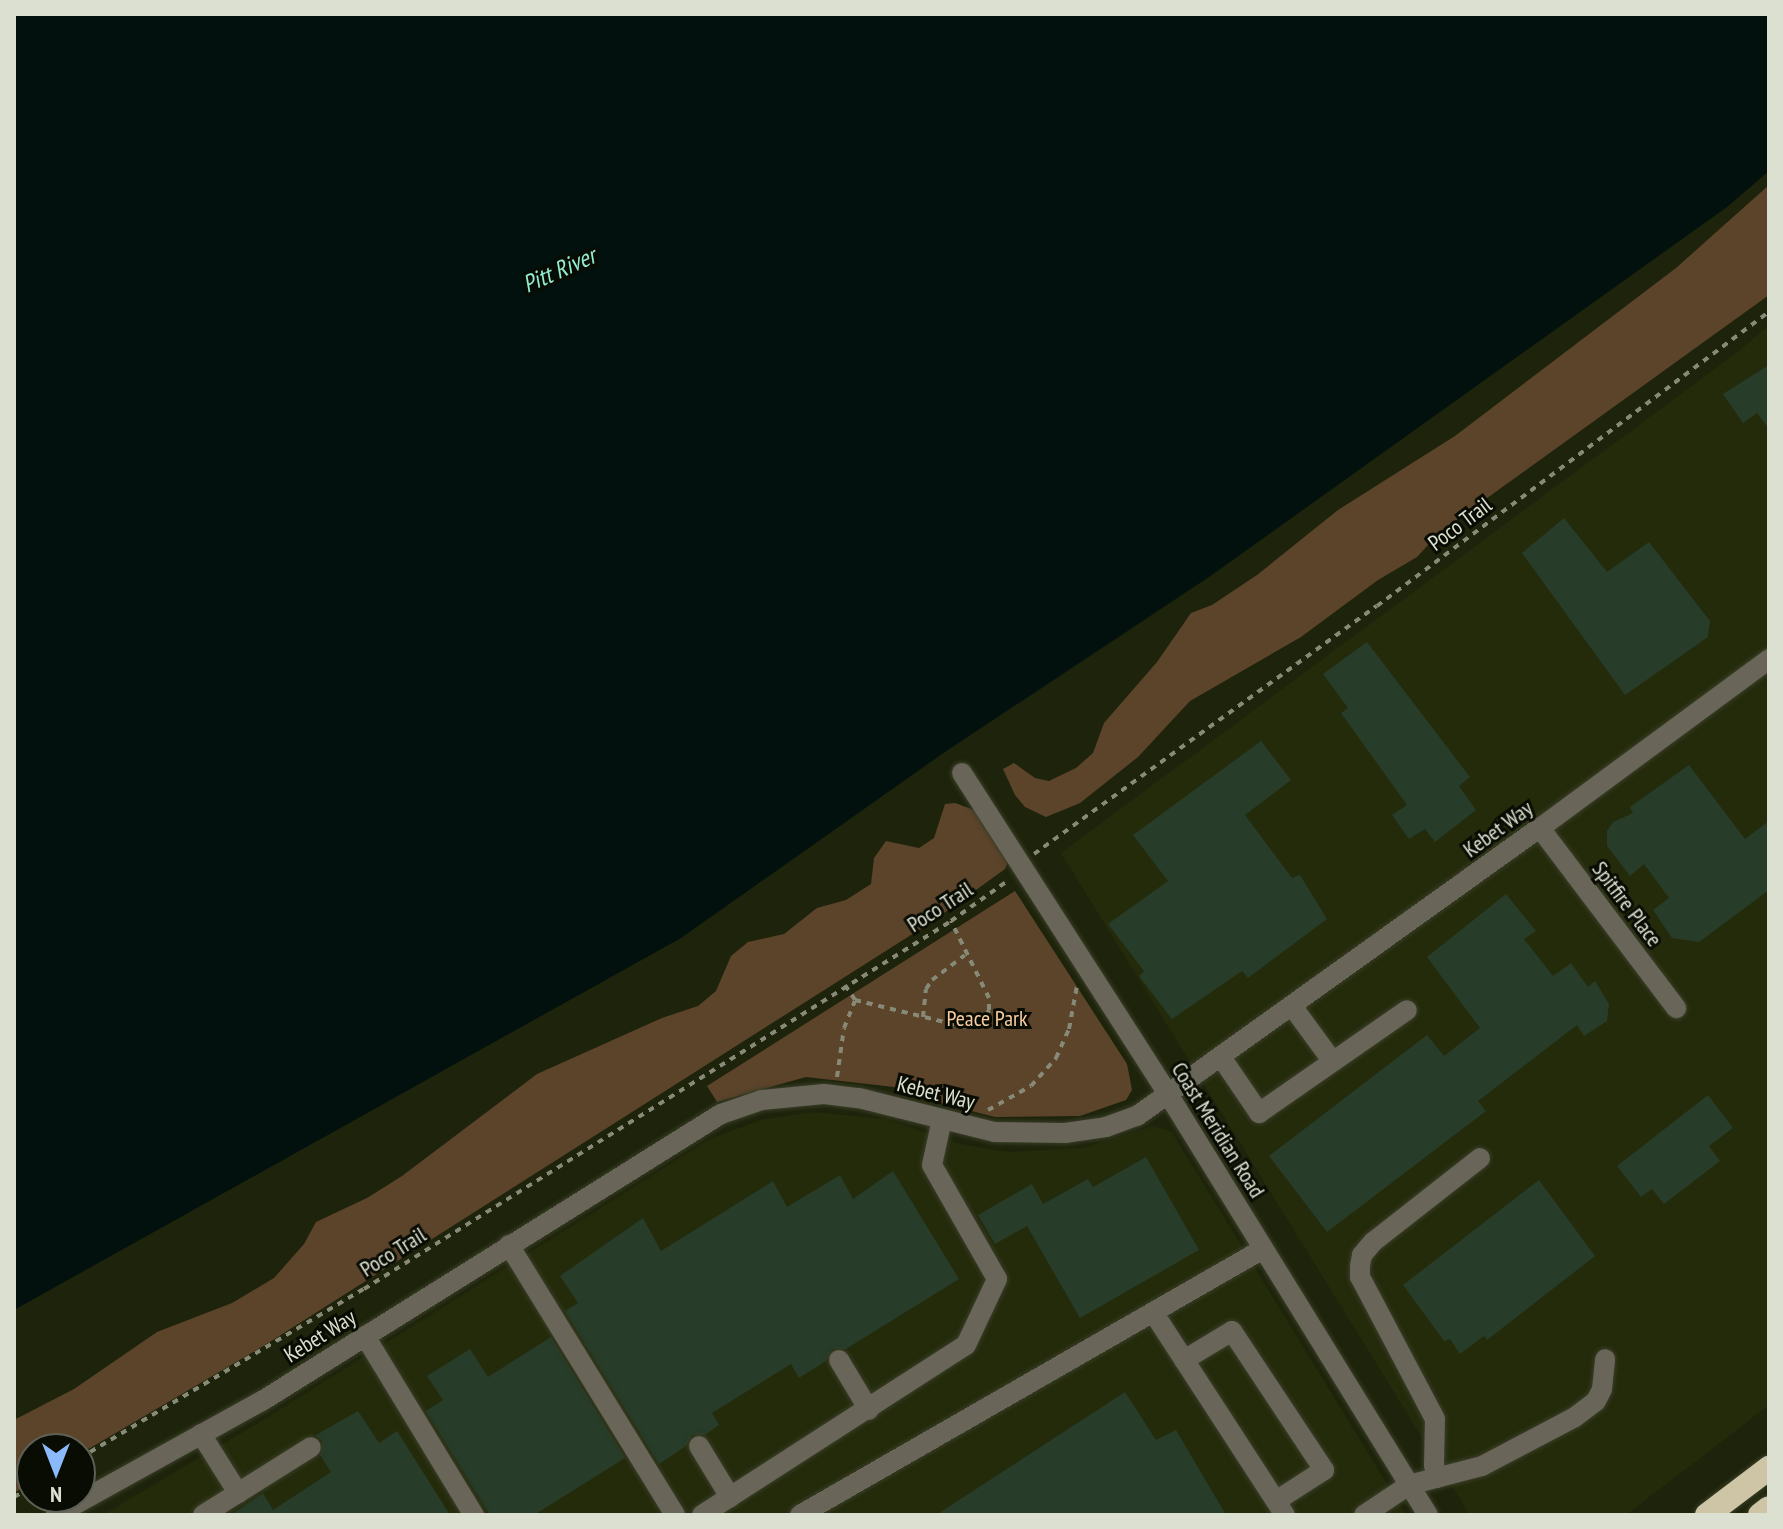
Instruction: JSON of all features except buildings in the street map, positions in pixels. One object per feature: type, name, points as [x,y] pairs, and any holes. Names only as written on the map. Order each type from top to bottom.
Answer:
[{"type":"highway","points":[[1707,1515],[1769,1468]]},
{"type":"highway","points":[[1760,1515],[1769,1508]]},
{"type":"street","name":"Kebet Way","points":[[56,1515],[201,1434],[365,1336],[721,1114],[762,1100],[835,1095],[973,1127],[1033,1135],[1106,1127],[1137,1116],[1540,828],[1769,659]]},
{"type":"street","name":"Coast Meridian Road","points":[[962,773],[1168,1094],[1428,1515]]},
{"type":"street","name":"Spitfire Place","points":[[1540,828],[1676,1008]]},
{"type":"street","points":[[1292,1006],[1333,1062]]},
{"type":"street","points":[[1221,1057],[1259,1113],[1407,1010]]},
{"type":"street","points":[[702,1515],[966,1345],[997,1279],[932,1165],[942,1119]]},
{"type":"street","points":[[1437,1478],[1434,1465],[1435,1419],[1360,1277],[1360,1266],[1362,1255],[1373,1242],[1480,1158]]},
{"type":"street","points":[[509,1245],[675,1515]]},
{"type":"street","points":[[800,1515],[1263,1249]]},
{"type":"street","points":[[1153,1312],[1184,1360],[1280,1508],[1324,1470],[1232,1331],[1184,1360]]},
{"type":"street","points":[[365,1336],[474,1515]]},
{"type":"street","points":[[1364,1515],[1409,1485],[1482,1466],[1575,1417],[1596,1401],[1602,1389],[1605,1359]]},
{"type":"street","points":[[839,1360],[869,1410]]},
{"type":"street","points":[[201,1434],[238,1493]]},
{"type":"street","points":[[699,1446],[730,1497]]},
{"type":"street","points":[[203,1515],[311,1447]]},
{"type":"path","name":"Poco Trail","points":[[96,1448],[364,1289],[951,921],[1013,877],[1021,863],[1377,606],[1769,312]]},
{"type":"path","points":[[845,985],[855,1000],[973,1027],[986,1019],[989,998],[965,955],[951,921]]},
{"type":"path","points":[[923,1017],[926,989],[932,980],[965,955]]},
{"type":"path","points":[[973,1127],[993,1104],[1031,1086],[1056,1058],[1069,1029],[1078,982],[1091,974]]},
{"type":"path","points":[[835,1095],[844,1028],[855,1000]]},
{"type":"shaded area","points":[[1769,325],[1769,1405],[1626,1515],[1470,1515],[1061,853],[1739,351]]},
{"type":"shaded area","points":[[814,1112],[885,1119],[960,1144],[1008,1152],[1083,1148],[1153,1126],[1172,1132],[1406,1515],[103,1515],[258,1423],[710,1139],[761,1120]]},
{"type":"green space","points":[[1769,185],[1769,295],[1440,532],[1417,557],[1378,580],[1301,637],[1190,701],[1138,757],[1080,803],[1046,817],[1025,807],[1015,795],[1003,769],[1014,763],[1035,778],[1049,781],[1076,768],[1093,753],[1104,723],[1157,662],[1191,613],[1212,605],[1257,575],[1338,510],[1455,436],[1676,268]]},
{"type":"green space","points":[[955,803],[977,811],[1008,862],[1005,869],[933,921],[265,1345],[96,1445],[96,1433],[16,1433],[14,1493],[14,1420],[74,1389],[157,1332],[232,1303],[274,1278],[304,1244],[316,1222],[367,1198],[402,1176],[537,1074],[662,1018],[698,1006],[716,991],[731,956],[748,942],[784,934],[817,908],[846,900],[871,884],[874,858],[886,841],[919,848],[934,838],[945,804]]},
{"type":"green space","name":"Peace Park","points":[[1015,891],[1127,1064],[1132,1090],[1126,1100],[1080,1116],[995,1117],[894,1087],[806,1077],[717,1102],[707,1086]]},
{"type":"water","name":"Pitt River","points":[[14,14],[1769,14],[1769,171],[1727,207],[1209,577],[942,754],[681,938],[14,1310]]}]
